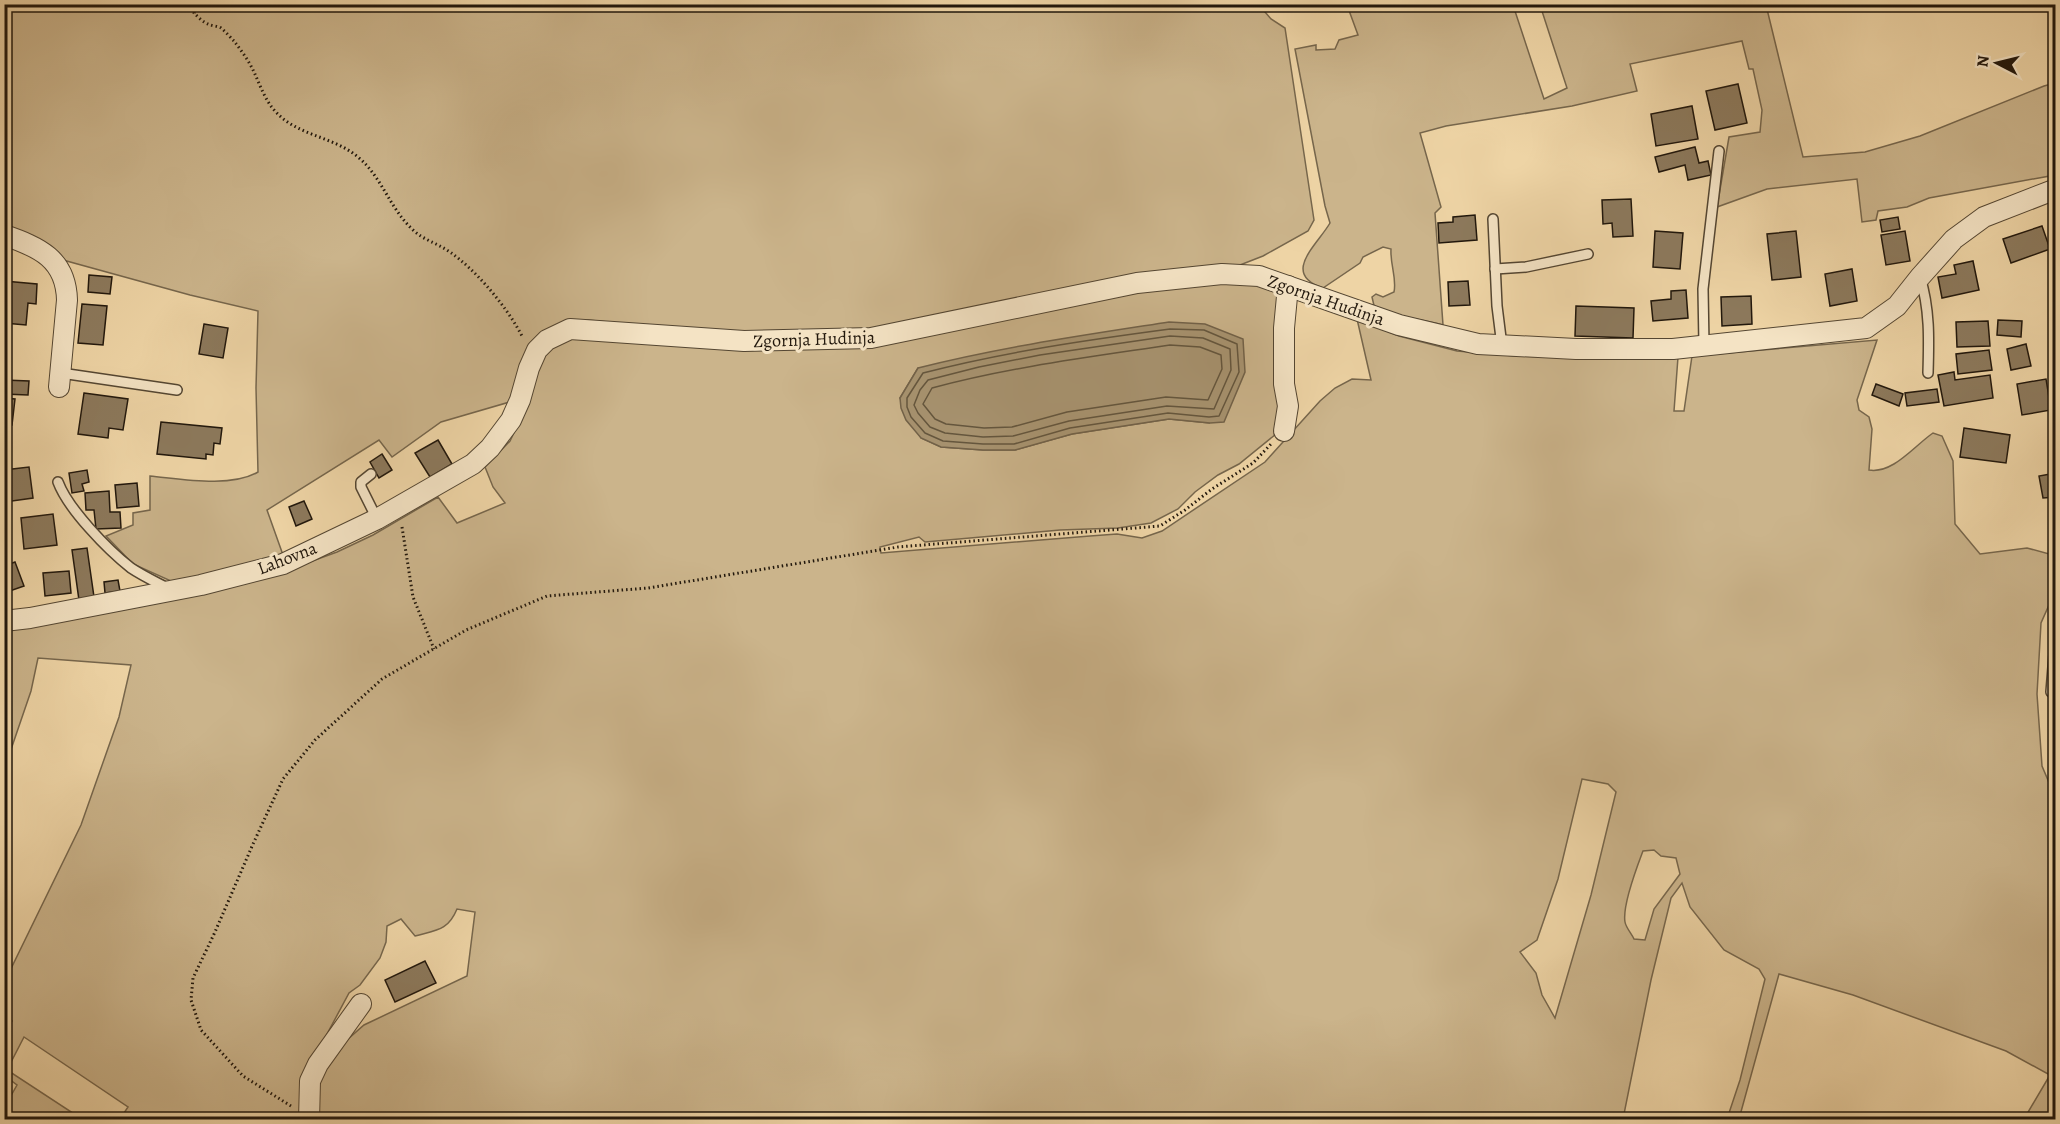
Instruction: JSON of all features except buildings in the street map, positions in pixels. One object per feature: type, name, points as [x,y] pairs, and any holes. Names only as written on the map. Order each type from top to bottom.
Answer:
[{"type":"street","name":"Zgornja Hudinja","points":[[537,350],[547,340],[570,329],[744,341],[871,338],[1137,283],[1222,274],[1259,276],[1399,325],[1478,344],[1576,349],[1673,349],[1866,328],[1898,306],[1954,239],[1984,217],[2055,189]]},
{"type":"street","points":[[4,235],[50,256],[62,273],[67,300],[60,380]]},
{"type":"street","points":[[1284,431],[1288,406],[1284,384],[1284,328],[1288,286]]},
{"type":"street","name":"Lahovna","points":[[4,621],[201,585],[283,564],[377,519],[473,464],[490,448],[511,420],[537,350]]},
{"type":"street","points":[[302,1114],[310,1081],[318,1064],[361,1004]]},
{"type":"lane","points":[[1704,345],[1703,289],[1719,151]]},
{"type":"lane","points":[[1493,219],[1497,306],[1502,346]]},
{"type":"lane","points":[[1495,269],[1526,267],[1588,254]]},
{"type":"lane","points":[[1920,277],[1929,331],[1928,373]]},
{"type":"lane","points":[[60,380],[177,390]]},
{"type":"lane","points":[[371,474],[361,482],[361,487],[377,519]]},
{"type":"lane","points":[[58,482],[64,496],[111,549],[132,568],[171,591]]},
{"type":"lane","points":[[2051,692],[2055,630]]},
{"type":"path","points":[[200,4],[194,13],[206,24],[221,28],[233,41],[252,69],[275,112],[293,126],[309,134],[323,137],[358,156],[378,177],[389,200],[407,224],[427,241],[443,247],[466,265],[503,307],[527,346],[537,350]]},
{"type":"path","points":[[302,1114],[243,1076],[201,1030],[191,1000],[193,978],[283,779],[315,740],[381,679],[466,630],[547,596],[669,585],[898,547],[1160,526],[1252,463],[1284,431]]},
{"type":"path","points":[[409,501],[402,524],[402,536],[413,597],[434,649]]},
{"type":"shaded area","points":[[5,4],[1259,5],[1271,19],[1285,28],[1314,220],[1308,231],[1263,256],[1240,265],[1184,268],[874,329],[767,334],[588,320],[577,322],[554,331],[513,401],[441,422],[392,457],[379,440],[267,510],[283,555],[173,582],[133,564],[106,536],[133,525],[133,513],[150,510],[150,476],[220,481],[247,477],[258,472],[256,388],[258,311],[63,260],[5,229]]},
{"type":"shaded area","points":[[1347,5],[1513,5],[1544,99],[1567,88],[1540,5],[1766,5],[1803,157],[1865,152],[1920,136],[2055,83],[2053,153],[2055,154],[2055,175],[1929,198],[1907,207],[1878,211],[1876,220],[1862,222],[1857,179],[1767,189],[1717,207],[1729,137],[1760,132],[1762,110],[1753,69],[1749,69],[1742,41],[1630,64],[1637,91],[1572,106],[1446,126],[1420,133],[1441,207],[1435,213],[1443,325],[1375,310],[1372,297],[1376,294],[1383,297],[1394,292],[1391,249],[1383,247],[1363,257],[1360,263],[1323,288],[1310,282],[1304,275],[1303,267],[1311,249],[1330,223],[1295,49],[1316,45],[1316,50],[1335,49],[1339,40],[1358,35]]},
{"type":"shaded area","points":[[1174,283],[1257,283],[1278,293],[1280,408],[1276,434],[1239,464],[1218,475],[1195,492],[1178,509],[1151,523],[1118,528],[1060,530],[925,542],[919,537],[880,547],[881,553],[1117,534],[1142,538],[1162,531],[1265,462],[1320,401],[1335,388],[1352,379],[1371,380],[1357,319],[1399,336],[1457,351],[1516,356],[1634,359],[1678,357],[1674,411],[1684,411],[1692,356],[1877,340],[1857,400],[1859,410],[1869,417],[1872,429],[1869,470],[1886,468],[1895,463],[1933,433],[1942,436],[1953,461],[1955,524],[1980,554],[2027,548],[2053,555],[2051,572],[2053,596],[2041,623],[2037,694],[2042,766],[2056,799],[2056,1038],[2051,1050],[2055,1052],[2055,1119],[2024,1119],[2050,1075],[2006,1051],[1853,995],[1779,974],[1739,1119],[1727,1119],[1740,1080],[1765,979],[1759,969],[1724,950],[1690,907],[1682,883],[1671,898],[1651,980],[1623,1119],[313,1119],[313,1087],[339,1047],[364,1025],[467,976],[475,912],[457,909],[445,926],[415,936],[401,919],[387,926],[386,942],[380,958],[360,985],[349,993],[319,1049],[304,1119],[120,1119],[128,1107],[24,1037],[7,1070],[82,1119],[40,1119],[31,1114],[27,1119],[5,1119],[5,1101],[8,1101],[17,1085],[5,1076],[5,1033],[12,1021],[5,1016],[5,981],[81,825],[119,717],[131,665],[38,658],[31,691],[5,767],[5,627],[282,572],[337,552],[373,535],[438,497],[457,523],[505,503],[493,487],[485,467],[510,441],[522,416],[544,354],[557,342],[574,334],[766,349]],"holes":[[[918,368],[1210,423],[1169,419],[1072,434],[1015,450],[941,447],[921,438],[900,398]],[[1582,779],[1608,784],[1616,792],[1591,895],[1555,1018],[1542,995],[1536,973],[1520,952],[1537,940],[1558,879]],[[1654,850],[1661,856],[1676,858],[1680,874],[1654,909],[1645,940],[1634,939],[1626,924],[1625,915],[1631,886],[1643,851]]]},
{"type":"water","points":[[1169,322],[1205,324],[1243,339],[1245,372],[1224,422],[1169,419],[1072,434],[1015,450],[983,450],[941,447],[921,438],[906,420],[901,408],[900,398],[918,368],[1012,348]]}]
